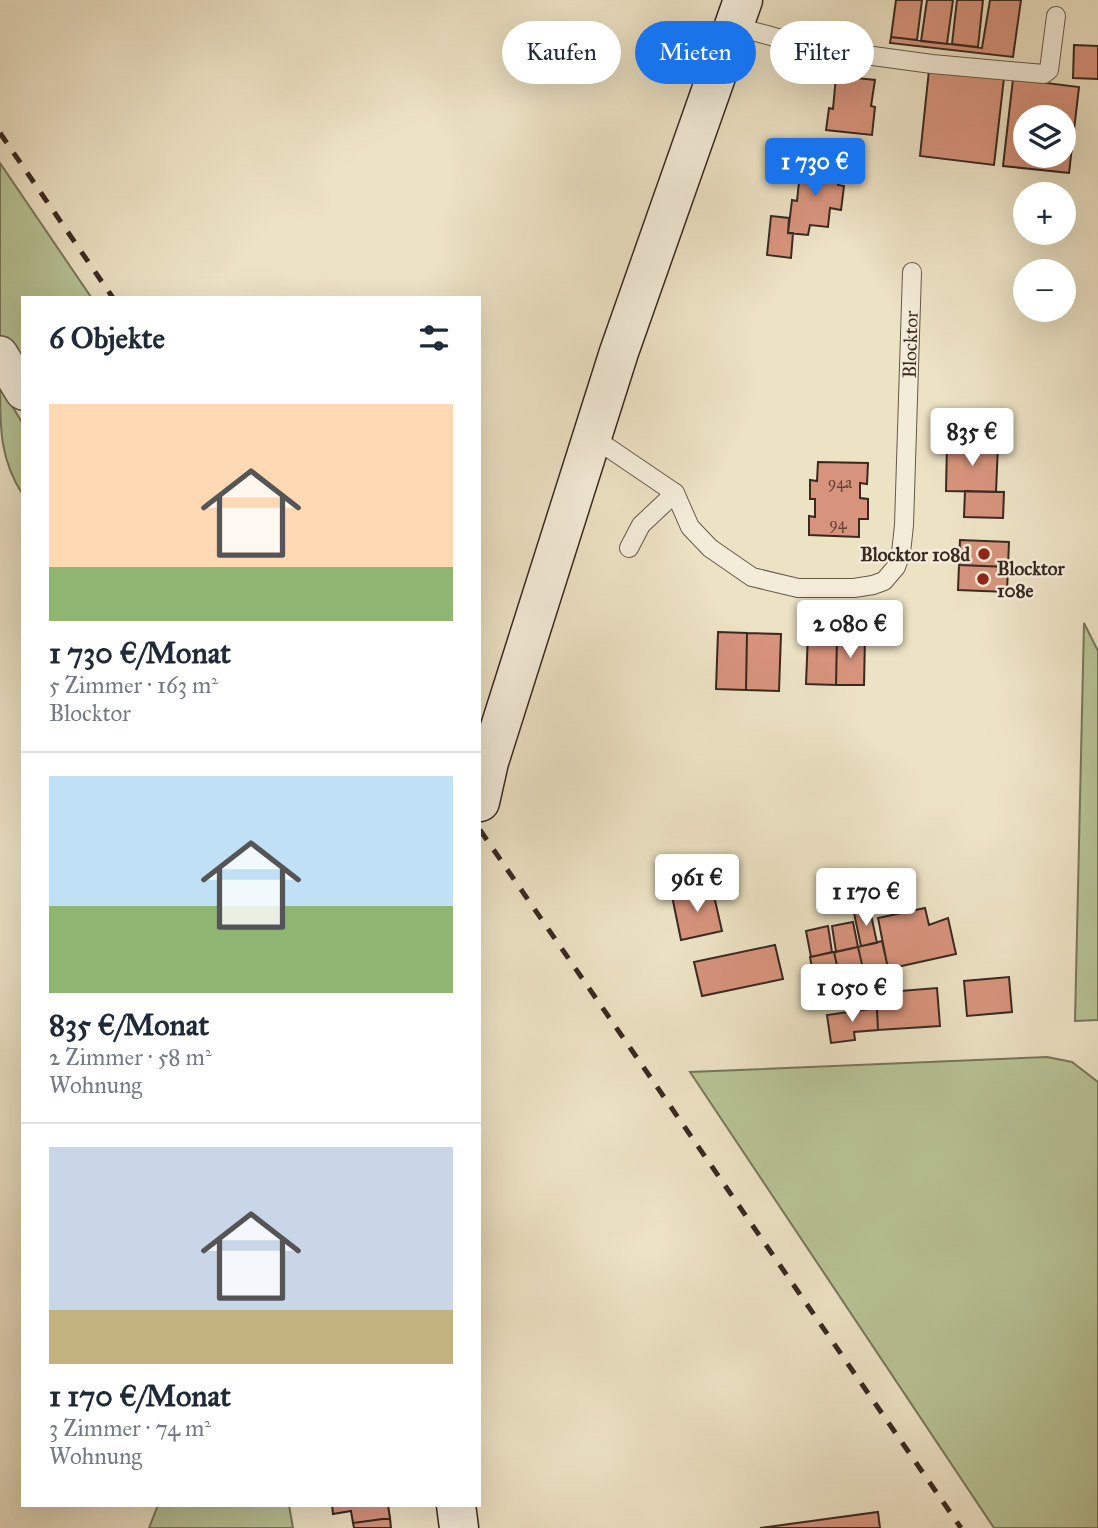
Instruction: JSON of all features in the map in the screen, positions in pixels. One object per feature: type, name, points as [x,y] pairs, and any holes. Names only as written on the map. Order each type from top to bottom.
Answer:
[{"type":"main road","points":[[481,798],[489,762],[591,436],[738,13]]},
{"type":"main road","points":[[456,1507],[459,1528]]},
{"type":"street","points":[[0,354],[21,389]]},
{"type":"lane","points":[[738,13],[814,48],[932,64],[1044,74],[1049,70],[1056,16]]},
{"type":"lane","name":"Blocktor","points":[[676,494],[690,527],[710,548],[752,577],[798,587],[824,589],[854,588],[884,581],[899,560],[904,525],[912,272]]},
{"type":"lane","points":[[591,436],[676,494],[641,525],[629,548]]},
{"type":"green space","points":[[0,163],[90,296],[21,296],[21,373],[0,340]]},
{"type":"green space","points":[[0,386],[21,421],[21,492],[10,469],[1,430]]},
{"type":"green space","points":[[1084,623],[1098,651],[1098,1020],[1075,1021]]},
{"type":"green space","points":[[1047,1057],[1072,1062],[1098,1082],[1098,1528],[994,1528],[690,1072]]},
{"type":"green space","points":[[157,1507],[289,1507],[293,1528],[149,1528]]},
{"type":"building","points":[[896,0],[922,0],[917,40],[891,37]]},
{"type":"building","points":[[927,0],[953,0],[947,44],[921,41]]},
{"type":"building","points":[[957,0],[983,0],[978,47],[952,44]]},
{"type":"building","points":[[990,0],[1021,0],[1013,57],[890,43],[891,37],[982,48]]},
{"type":"building","points":[[1074,45],[1098,46],[1098,79],[1073,78]]},
{"type":"building","points":[[929,70],[1004,78],[994,165],[920,156]]},
{"type":"building","points":[[1013,79],[1079,87],[1076,113],[1076,105],[1013,105],[1013,167],[1003,166]]},
{"type":"building","points":[[875,80],[871,106],[875,107],[872,135],[826,130],[829,108],[833,109],[835,84],[874,84]]},
{"type":"building","points":[[801,163],[840,167],[838,185],[844,186],[841,210],[830,208],[828,227],[810,225],[808,235],[788,233],[792,200],[797,201]]},
{"type":"building","points":[[1022,168],[1070,168],[1069,173]]},
{"type":"building","points":[[771,216],[789,218],[788,233],[793,233],[791,258],[767,255]]},
{"type":"building","points":[[947,443],[998,445],[996,492],[946,491]]},
{"type":"building","points":[[818,462],[868,463],[867,484],[860,483],[860,498],[868,499],[868,519],[859,519],[859,537],[809,535],[809,516],[815,517],[815,499],[810,499],[810,480],[817,481]]},
{"type":"building","points":[[965,491],[1004,492],[1003,518],[964,517]]},
{"type":"building","name":"Blocktor 108d","points":[[960,540],[1009,542],[1008,567],[959,565]]},
{"type":"building","name":"Blocktor 108e","points":[[959,565],[1008,567],[1007,592],[958,590]]},
{"type":"building","points":[[718,632],[747,633],[746,690],[716,689]]},
{"type":"building","points":[[747,633],[781,634],[779,691],[746,690]]},
{"type":"building","points":[[808,634],[837,635],[836,685],[806,684]]},
{"type":"building","points":[[837,635],[865,636],[864,685],[836,685]]},
{"type":"building","points":[[712,887],[722,931],[681,940],[672,896]]},
{"type":"building","points":[[925,908],[929,925],[948,918],[956,954],[888,969],[878,918]]},
{"type":"building","points":[[870,910],[877,943],[861,946],[854,913]]},
{"type":"building","points":[[853,922],[858,947],[836,952],[832,926]]},
{"type":"building","points":[[828,926],[832,952],[811,957],[806,931]]},
{"type":"building","points":[[882,941],[888,968],[864,973],[858,947]]},
{"type":"building","points":[[775,945],[783,979],[702,996],[694,962]]},
{"type":"building","points":[[858,947],[864,973],[840,979],[834,952]]},
{"type":"building","points":[[834,952],[840,979],[815,984],[810,957]]},
{"type":"building","points":[[1009,977],[1012,1012],[967,1016],[964,981]]},
{"type":"building","points":[[937,988],[940,1026],[878,1030],[876,993]]},
{"type":"building","points":[[877,1008],[878,1030],[854,1032],[855,1040],[831,1043],[827,1015]]},
{"type":"building","points":[[332,1507],[388,1507],[390,1518],[353,1523],[351,1511],[333,1514]]},
{"type":"building","points":[[878,1512],[880,1528],[760,1528]]},
{"type":"building","points":[[390,1518],[391,1528],[354,1528],[353,1523]]},
{"type":"railway","points":[[0,133],[112,296]]},
{"type":"railway","points":[[481,831],[961,1528]]},
{"type":"place","name":"Blocktor 108d","points":[[984,554]]},
{"type":"place","name":"Blocktor 108e","points":[[983,579]]}]
